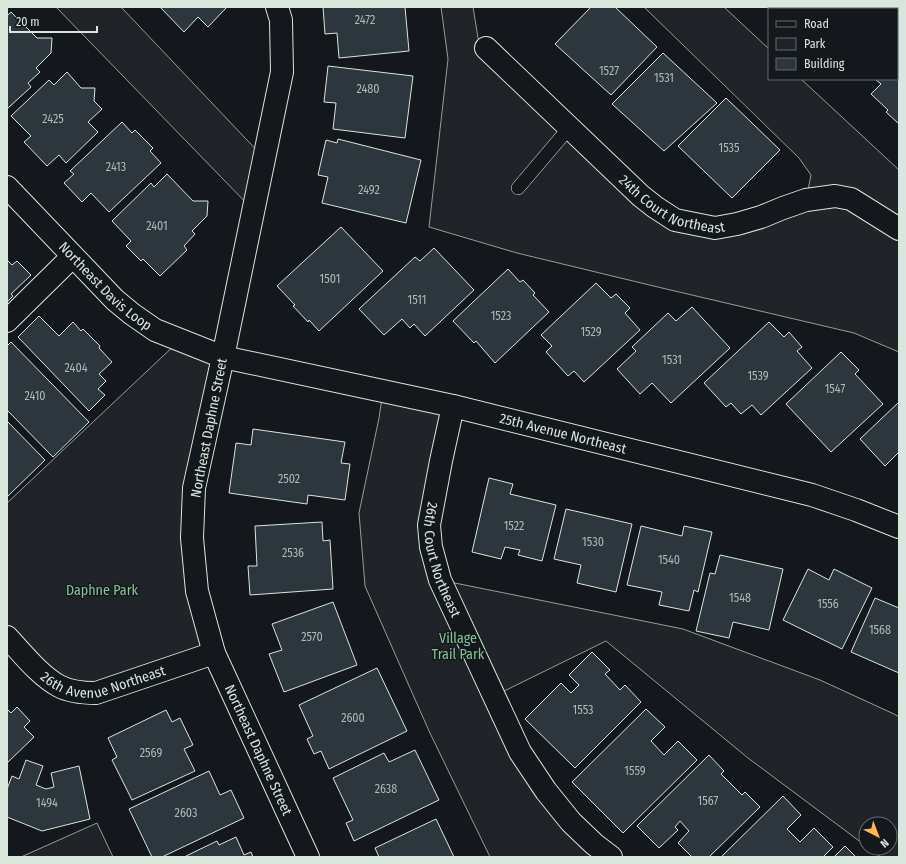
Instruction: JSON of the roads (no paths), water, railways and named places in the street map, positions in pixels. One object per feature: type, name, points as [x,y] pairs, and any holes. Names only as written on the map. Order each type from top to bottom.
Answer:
[{"type":"street","name":"Northeast Daphne Street","points":[[277,7],[281,20],[282,72],[223,357],[194,488],[192,538],[197,591],[214,653],[308,857]]},
{"type":"street","name":"24th Court Northeast","points":[[486,48],[641,196],[675,220],[714,228],[737,224],[761,217],[806,200],[835,196],[851,199],[899,229]]},
{"type":"street","name":"Northeast Davis Loop","points":[[7,187],[115,300],[132,314],[155,330],[223,357]]},
{"type":"street","points":[[7,321],[72,256]]},
{"type":"street","name":"25th Avenue Northeast","points":[[223,357],[453,406],[812,496],[856,510],[899,527]]},
{"type":"street","name":"26th Court Northeast","points":[[453,406],[429,525],[431,547],[440,580],[520,752],[546,791],[571,822],[594,844],[611,857]]},
{"type":"street","name":"26th Avenue Northeast","points":[[7,638],[41,673],[60,686],[79,693],[96,693],[214,653]]},
{"type":"lane","points":[[518,188],[569,128]]},
{"type":"park label","name":"Daphne Park","points":[[102,590]]},
{"type":"park label","name":"Village Trail Park","points":[[458,646]]}]
